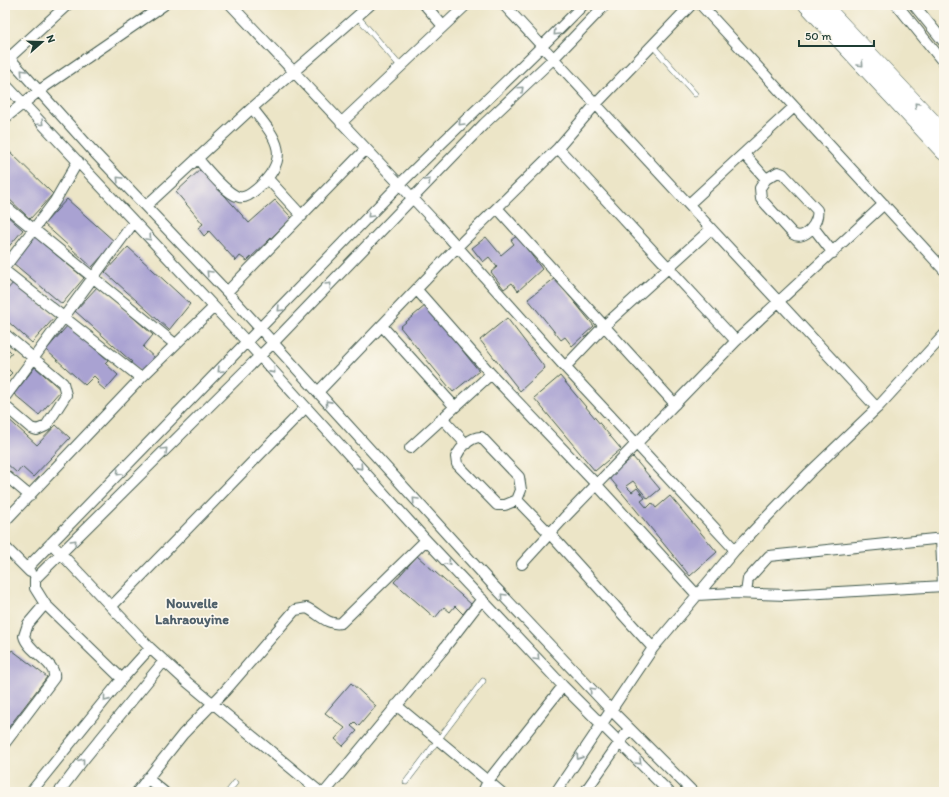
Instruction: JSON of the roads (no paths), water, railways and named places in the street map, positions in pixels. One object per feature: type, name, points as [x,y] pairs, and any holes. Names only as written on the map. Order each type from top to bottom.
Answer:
[{"type":"street","points":[[67,5],[7,55],[40,90],[92,150],[227,292],[414,499],[610,710],[693,792]]},
{"type":"street","points":[[5,118],[40,90],[164,5]]},
{"type":"street","points":[[231,5],[365,150],[412,198],[565,367],[735,550]]},
{"type":"street","points":[[146,206],[196,158],[370,5]]},
{"type":"street","points":[[425,5],[443,26]]},
{"type":"street","points":[[341,124],[466,5]]},
{"type":"street","points":[[27,568],[473,111],[543,46],[583,5]]},
{"type":"street","points":[[35,578],[273,343],[484,124],[554,58],[605,5]]},
{"type":"street","points":[[318,392],[457,247],[498,209],[558,148],[596,104],[691,5]]},
{"type":"street","points":[[701,5],[944,270]]},
{"type":"street","points":[[806,5],[944,152]]},
{"type":"street","points":[[824,5],[944,133]]},
{"type":"street","points":[[897,5],[944,63]]},
{"type":"street","points":[[914,5],[944,42]]},
{"type":"street","points":[[507,6],[877,408]]},
{"type":"street","points":[[5,84],[260,356],[426,540],[562,686],[669,792]]},
{"type":"street","points":[[689,204],[794,107]]},
{"type":"street","points":[[196,158],[228,190],[240,197],[252,193],[268,179],[277,159],[278,145],[272,133],[252,108]]},
{"type":"street","points":[[558,148],[736,341]]},
{"type":"street","points":[[227,292],[365,150]]},
{"type":"street","points":[[744,154],[766,179]]},
{"type":"street","points":[[78,161],[55,201],[33,230],[6,273],[141,378]]},
{"type":"street","points":[[775,173],[783,174],[815,207],[818,216],[813,227],[800,236],[793,234],[761,199],[759,190],[766,179],[775,173]]},
{"type":"street","points":[[268,179],[302,216]]},
{"type":"street","points":[[522,564],[736,341],[779,303],[884,204]]},
{"type":"street","points":[[5,206],[175,344]]},
{"type":"street","points":[[498,209],[675,404]]},
{"type":"street","points":[[5,397],[134,222]]},
{"type":"street","points":[[813,227],[833,252]]},
{"type":"street","points":[[565,367],[604,326],[711,229]]},
{"type":"street","points":[[417,290],[491,374],[597,485],[697,595]]},
{"type":"street","points":[[5,521],[141,378],[214,307]]},
{"type":"street","points":[[382,326],[454,406]]},
{"type":"street","points":[[5,334],[63,383],[66,389],[65,399],[46,426],[37,430],[31,428],[5,406]]},
{"type":"street","points":[[556,792],[653,648],[735,550],[809,473],[877,408],[944,335]]},
{"type":"street","points":[[410,448],[454,406],[491,374]]},
{"type":"street","points":[[111,607],[306,408]]},
{"type":"street","points":[[442,418],[466,444]]},
{"type":"street","points":[[481,437],[506,462],[521,481],[521,490],[517,500],[505,505],[497,505],[468,476],[456,459],[457,454],[466,444],[475,438],[481,437]]},
{"type":"street","points":[[5,474],[30,496]]},
{"type":"street","points":[[517,500],[550,534],[653,648]]},
{"type":"street","points":[[697,595],[746,593],[786,595],[944,586],[943,538],[769,556],[748,579],[746,593]]},
{"type":"street","points":[[136,792],[183,734],[211,703],[225,691],[295,610],[307,608],[328,622],[335,624],[341,623],[426,540]]},
{"type":"street","points":[[51,543],[164,661],[211,703],[320,792]]},
{"type":"street","points":[[5,547],[27,568],[35,578],[35,588],[44,604],[122,679]]},
{"type":"street","points":[[325,792],[482,599]]},
{"type":"street","points":[[5,743],[54,678],[53,669],[29,646],[24,636],[28,624],[44,604]]},
{"type":"street","points":[[31,792],[122,679],[150,648]]},
{"type":"street","points":[[59,792],[84,758],[164,661]]},
{"type":"street","points":[[483,792],[488,781],[562,686]]},
{"type":"street","points":[[396,705],[501,792]]},
{"type":"street","points":[[585,792],[629,728]]},
{"type":"street","points":[[147,778],[164,792]]},
{"type":"lane","points":[[357,16],[401,67]]},
{"type":"lane","points":[[652,45],[695,94]]},
{"type":"lane","points":[[406,782],[483,681]]},
{"type":"lane","points":[[228,792],[235,784]]},
{"type":"district","name":"Nouvelle Lahraouyine","points":[[192,612]]}]
